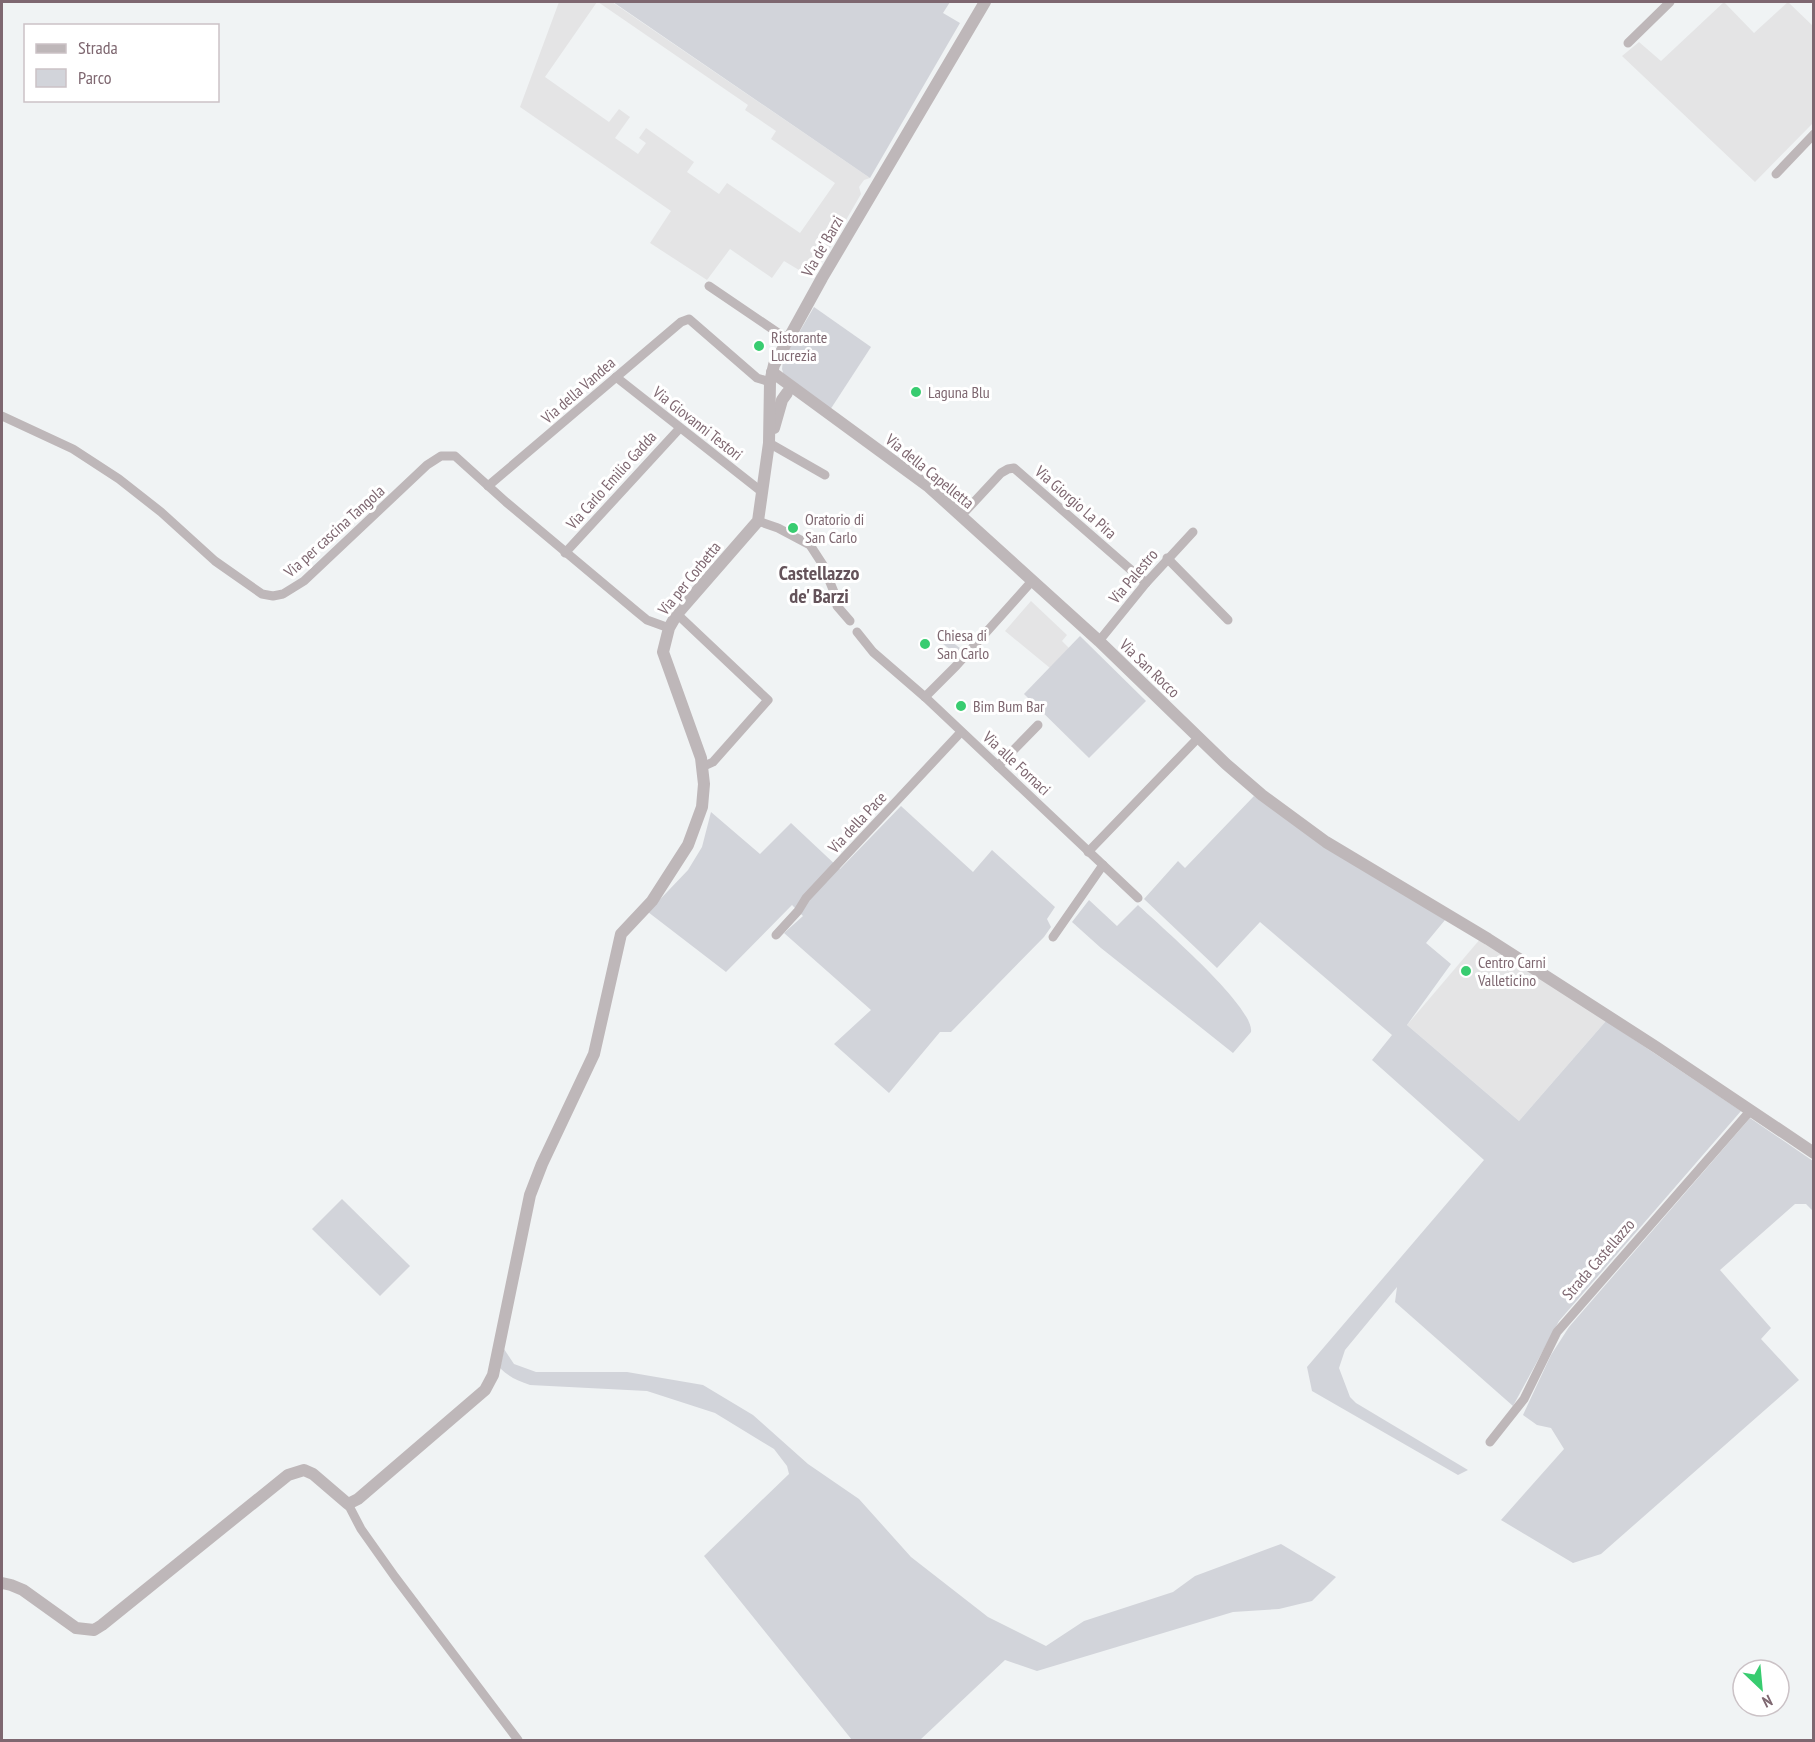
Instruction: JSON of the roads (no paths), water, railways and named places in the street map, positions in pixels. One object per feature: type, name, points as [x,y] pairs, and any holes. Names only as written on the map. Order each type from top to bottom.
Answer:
[{"type":"street","name":"Via de' Barzi","points":[[769,443],[771,377],[787,339],[985,2]]},
{"type":"street","points":[[1628,43],[1670,2]]},
{"type":"street","points":[[1776,174],[1814,134]]},
{"type":"street","points":[[709,286],[787,339]]},
{"type":"street","name":"Via della Vandea","points":[[488,486],[681,322],[689,319],[757,378],[771,377]]},
{"type":"street","name":"Via Giovanni Testori","points":[[616,377],[762,492]]},
{"type":"street","points":[[771,377],[787,393],[801,394]]},
{"type":"street","name":"Via della Capelletta","points":[[771,377],[801,394],[929,487],[1032,581]]},
{"type":"street","points":[[787,393],[782,400],[769,443],[758,521],[778,528],[810,545],[823,565],[836,597],[837,606],[850,621]]},
{"type":"street","name":"Via per cascina Tangola","points":[[2,416],[96,463],[142,496],[232,574],[262,594],[273,596],[293,589],[304,581],[427,465],[441,456],[455,456],[565,553],[647,620],[669,628]]},
{"type":"street","name":"Via Carlo Emilio Gadda","points":[[565,553],[680,428]]},
{"type":"street","points":[[769,443],[825,475]]},
{"type":"street","name":"Via Giorgio La Pira","points":[[962,516],[1001,473],[1014,468],[1146,583]]},
{"type":"street","name":"Via per Corbetta","points":[[348,1504],[358,1499],[485,1390],[494,1375],[530,1195],[542,1164],[594,1054],[621,934],[652,901],[688,845],[702,807],[704,784],[702,767],[663,652],[669,628],[677,614],[758,521]]},
{"type":"street","name":"Via Palestro","points":[[1099,641],[1167,558],[1193,532]]},
{"type":"street","points":[[1167,558],[1228,620]]},
{"type":"street","points":[[925,696],[956,666],[1032,581]]},
{"type":"street","name":"Via San Rocco","points":[[1032,581],[1099,641],[1198,738],[1245,780],[1326,842],[1488,939],[1750,1110]]},
{"type":"street","points":[[677,614],[768,700],[713,762],[702,767]]},
{"type":"street","name":"Via alle Fornaci","points":[[857,632],[873,652],[925,696],[1138,898]]},
{"type":"street","points":[[998,766],[1038,724]]},
{"type":"street","name":"Via della Pace","points":[[776,935],[798,911],[806,898],[961,732]]},
{"type":"street","points":[[1088,852],[1198,738]]},
{"type":"street","points":[[1053,937],[1103,865]]},
{"type":"street","points":[[1750,1110],[1814,1153]]},
{"type":"street","name":"Strada Castellazzo","points":[[1490,1442],[1524,1399],[1557,1332],[1750,1110]]},
{"type":"street","points":[[2,1583],[23,1590],[76,1628],[94,1630],[288,1476],[304,1470],[313,1474],[348,1504],[361,1529],[395,1577],[518,1740]]},
{"type":"place","name":"Ristorante Lucrezia","points":[[759,346]]},
{"type":"place","name":"Laguna Blu","points":[[916,392]]},
{"type":"place","name":"Oratorio di San Carlo","points":[[793,528]]},
{"type":"place","name":"Chiesa di San Carlo","points":[[925,644]]},
{"type":"place","name":"Bim Bum Bar","points":[[961,706]]},
{"type":"place","name":"Centro Carni Valleticino","points":[[1466,971]]},
{"type":"district","name":"Castellazzo de' Barzi","points":[[819,584]]}]
